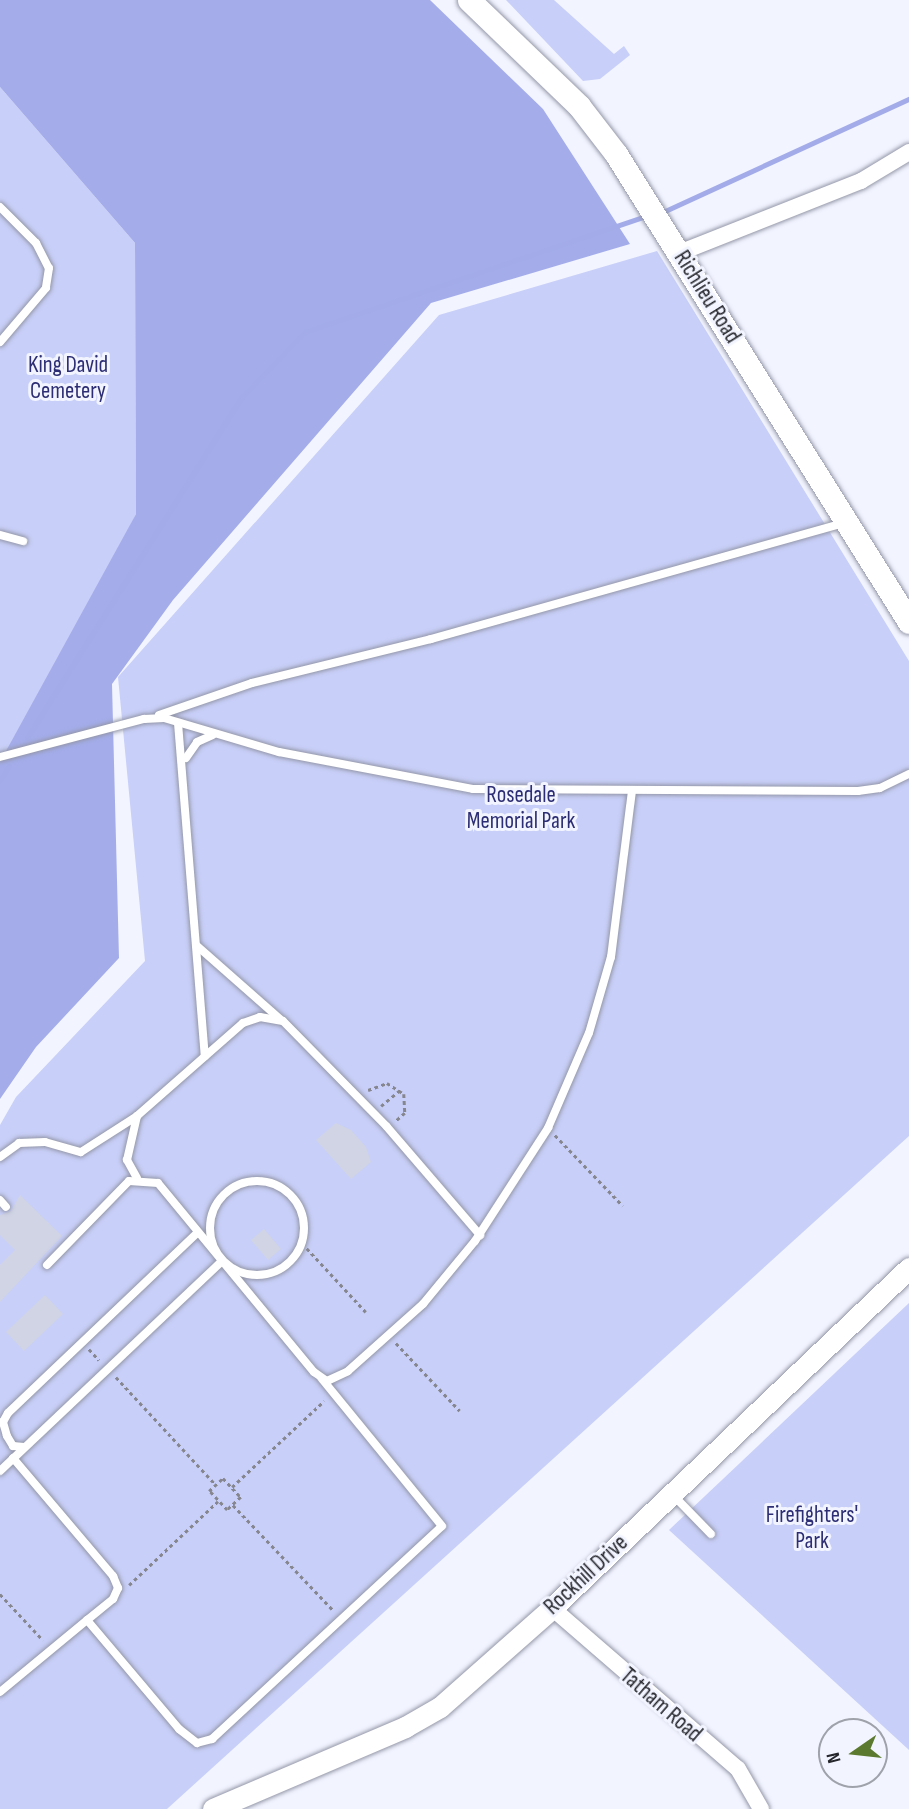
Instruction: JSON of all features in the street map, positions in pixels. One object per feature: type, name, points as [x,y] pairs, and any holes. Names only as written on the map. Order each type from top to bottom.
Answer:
[{"type":"main road","name":"Richlieu Road","points":[[469,0],[579,106],[616,154],[909,622]]},
{"type":"street","points":[[679,253],[861,181],[909,152]]},
{"type":"street","name":"Rockhill Drive","points":[[213,1809],[405,1727],[440,1707],[552,1608],[909,1268]]},
{"type":"street","name":"Tatham Road","points":[[552,1608],[738,1769],[761,1809]]},
{"type":"lane","points":[[0,207],[36,243],[46,258],[49,280],[0,342]]},
{"type":"lane","points":[[0,757],[151,718],[252,683],[431,639],[847,522]]},
{"type":"lane","points":[[0,535],[23,541]]},
{"type":"lane","points":[[151,718],[178,723],[214,735],[462,787],[858,791],[880,788],[909,774]]},
{"type":"lane","points":[[178,723],[184,764],[205,1056]]},
{"type":"lane","points":[[184,764],[189,750],[214,735]]},
{"type":"lane","points":[[322,1379],[337,1378],[423,1304],[480,1235],[548,1128],[589,1033],[611,957],[632,790]]},
{"type":"lane","points":[[197,946],[283,1021],[387,1127],[480,1235]]},
{"type":"lane","points":[[0,1157],[19,1143],[45,1142],[80,1152],[137,1116],[243,1023],[260,1017],[283,1021]]},
{"type":"lane","points":[[87,1620],[179,1729],[197,1743],[212,1739],[442,1526],[158,1183],[137,1178],[127,1160],[137,1116]]},
{"type":"lane","points":[[47,1265],[137,1178]]},
{"type":"lane","points":[[244,1182],[267,1182],[288,1192],[304,1218],[302,1243],[292,1261],[266,1275],[250,1275],[222,1261],[212,1239],[212,1215],[229,1189],[244,1182]]},
{"type":"lane","points":[[24,1447],[13,1446],[7,1436],[3,1422],[8,1413],[198,1232]]},
{"type":"lane","points":[[0,1471],[222,1261]]},
{"type":"lane","points":[[0,1692],[114,1599],[118,1588],[113,1576],[13,1458]]},
{"type":"lane","points":[[672,1494],[711,1534]]},
{"type":"path","points":[[358,1098],[387,1083],[400,1090],[407,1104],[405,1113],[387,1127]]},
{"type":"path","points":[[373,1113],[400,1090]]},
{"type":"path","points":[[548,1128],[623,1206]]},
{"type":"path","points":[[302,1243],[366,1312]]},
{"type":"path","points":[[388,1335],[460,1411]]},
{"type":"path","points":[[82,1342],[216,1485]]},
{"type":"path","points":[[232,1487],[333,1392]]},
{"type":"path","points":[[223,1478],[241,1497],[227,1510],[209,1491],[216,1485],[223,1478]]},
{"type":"path","points":[[114,1599],[218,1501]]},
{"type":"path","points":[[233,1505],[341,1619]]},
{"type":"path","points":[[0,1594],[43,1640]]},
{"type":"green space","points":[[506,0],[554,0],[614,54],[624,46],[630,55],[600,79],[583,81]]},
{"type":"green space","name":"King David Cemetery","points":[[0,87],[135,243],[136,514],[0,799]]},
{"type":"green space","name":"Rosedale Memorial Park","points":[[657,251],[909,661],[909,1136],[167,1809],[0,1809],[0,1125],[16,1097],[145,961],[118,677],[439,315]]},
{"type":"green space","name":"Firefighters' Park","points":[[909,1303],[909,1750],[888,1731],[888,1718],[874,1718],[669,1530]]},
{"type":"shaded area","points":[[0,0],[430,0],[543,109],[630,244],[431,303],[173,600],[112,684],[119,958],[36,1047],[0,1099],[0,762],[136,514],[135,243],[0,87]]},
{"type":"building","points":[[336,1123],[351,1130],[366,1147],[371,1162],[351,1179],[316,1140]]},
{"type":"building","points":[[20,1195],[62,1236],[0,1302],[0,1265],[15,1250],[0,1235],[0,1215],[11,1211]]},
{"type":"building","points":[[264,1229],[281,1249],[268,1260],[251,1240]]},
{"type":"building","points":[[45,1295],[63,1314],[24,1351],[6,1332]]},
{"type":"waterway","points":[[663,212],[909,99]]},
{"type":"waterway","points":[[27,738],[242,397],[305,332],[643,217]]},
{"type":"waterway","points":[[0,781],[9,766]]}]
